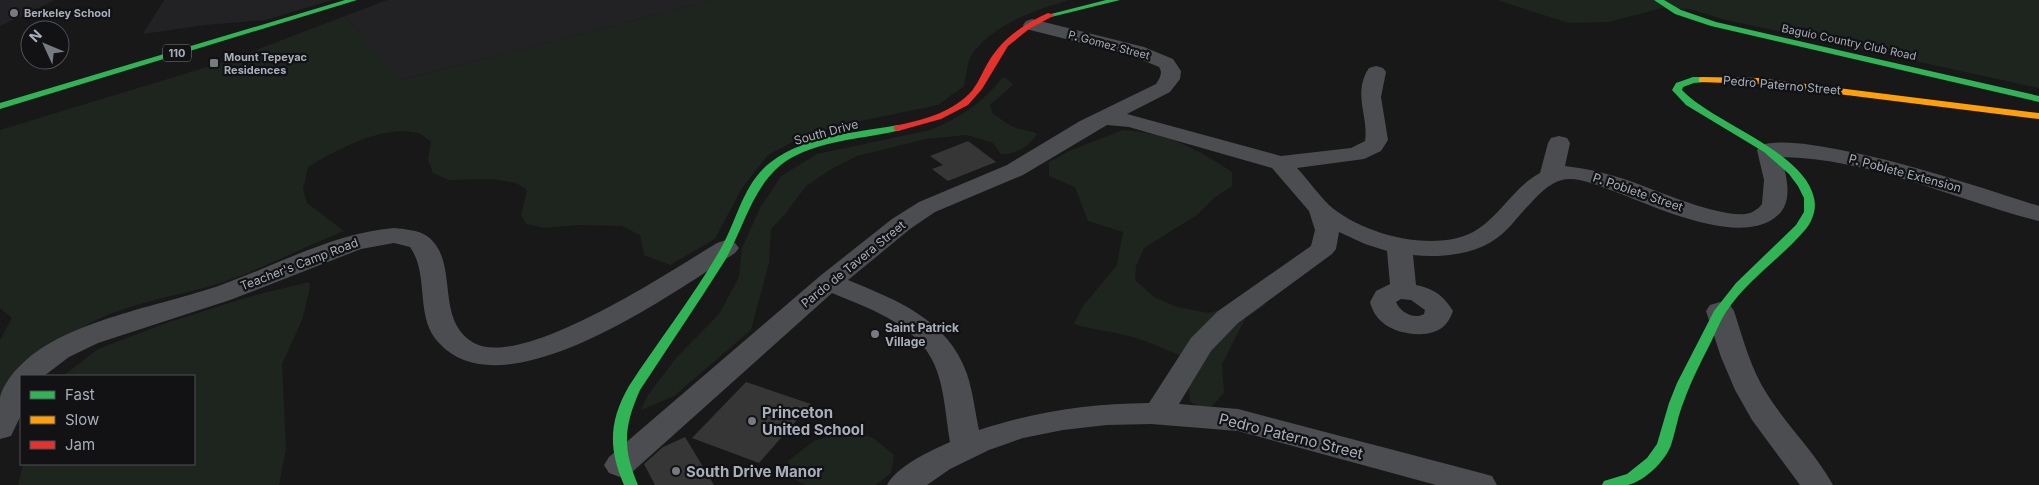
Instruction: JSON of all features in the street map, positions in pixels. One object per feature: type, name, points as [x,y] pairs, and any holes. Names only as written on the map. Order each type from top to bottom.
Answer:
[{"type":"main road","name":"110","points":[[0,106],[353,0]]},
{"type":"main road","name":"South Drive","points":[[626,475],[617,442],[624,408],[634,389],[726,248],[760,181],[769,169],[794,154],[810,148],[923,122],[961,104],[984,83],[1001,48],[1012,38],[1032,25],[1073,9],[1116,0]]},
{"type":"main road","name":"Baguio Country Club Road","points":[[1658,0],[1678,12],[1714,24],[2039,99]]},
{"type":"main road","name":"Pedro Paterno Street","points":[[1609,485],[1632,478],[1652,462],[1664,446],[1676,403],[1720,311],[1740,286],[1801,227],[1809,212],[1809,198],[1803,185],[1792,172],[1768,150],[1689,103],[1677,90],[1679,85],[1693,80],[1758,81],[2039,116]]},
{"type":"street","name":"P. Gomez Street","points":[[1032,25],[1137,50],[1166,63],[1171,71],[1170,79],[1163,88],[1118,117]]},
{"type":"street","points":[[1118,117],[1280,163],[1356,154],[1373,146],[1377,140],[1371,110],[1371,84],[1376,72]]},
{"type":"street","name":"Pardo de Tavera Street","points":[[626,475],[830,282],[901,224],[927,207],[1016,170],[1061,142],[1118,117]]},
{"type":"street","points":[[1326,240],[1387,242],[1442,247],[1470,244],[1482,239],[1542,181],[1551,176],[1558,144]]},
{"type":"street","name":"P. Poblete Street","points":[[1551,176],[1562,173],[1592,175],[1707,217],[1725,220],[1756,221],[1772,209],[1775,199],[1774,175],[1768,150]]},
{"type":"street","name":"P. Poblete Extension","points":[[1768,150],[1808,151],[1881,164],[2039,214]]},
{"type":"street","points":[[1157,414],[1201,345],[1228,317],[1323,249],[1327,230],[1320,210],[1305,190],[1280,163]]},
{"type":"street","points":[[1320,210],[1347,226],[1387,242],[1404,291]]},
{"type":"street","name":"Teacher's Camp Road","points":[[28,375],[38,363],[59,349],[84,338],[223,293],[364,240],[390,236],[410,237],[423,245],[428,255],[439,318],[445,333],[468,352],[483,356],[529,353],[581,332],[726,248]]},
{"type":"street","points":[[830,282],[894,311],[917,325],[943,351],[954,383],[966,447]]},
{"type":"street","points":[[1720,311],[1738,366],[1755,400],[1780,437],[1817,485]]},
{"type":"street","points":[[0,428],[20,388]]},
{"type":"street","name":"Pedro Paterno Street","points":[[903,485],[935,462],[966,447],[1034,424],[1068,418],[1157,414],[1200,415],[1238,420],[1481,485]]},
{"type":"shaded area","name":"Berkeley School","points":[[0,0],[55,0],[0,26]]},
{"type":"shaded area","points":[[164,0],[332,0],[266,20],[205,25],[143,34]]},
{"type":"shaded area","points":[[387,0],[713,0],[400,80],[345,16]]},
{"type":"shaded area","points":[[713,0],[1068,0],[1028,14],[990,35],[971,56],[964,86],[938,105],[851,123],[800,138],[768,155],[742,188],[715,239],[670,265],[644,255],[640,235],[622,226],[577,225],[544,228],[526,224],[521,215],[527,190],[516,183],[492,179],[449,180],[433,173],[428,160],[431,142],[423,135],[405,131],[390,132],[361,140],[332,153],[308,167],[303,189],[307,203],[344,231],[232,279],[130,307],[92,322],[73,332],[39,357],[20,375],[0,405],[0,340],[12,318],[0,308],[0,130],[230,60],[345,16],[401,80]]},
{"type":"shaded area","points":[[1497,0],[2039,0],[2039,88],[1722,19],[1691,9],[1662,8],[1609,22],[1568,23]]},
{"type":"shaded area","points":[[1002,78],[1006,78],[1013,85],[990,105],[993,114],[1011,126],[1037,134],[1030,143],[1017,151],[1001,154],[993,143],[967,135],[926,139],[857,156],[833,168],[806,186],[771,229],[769,263],[751,330],[674,396],[641,410],[648,395],[676,358],[719,314],[739,277],[742,248],[760,208],[781,176],[817,154],[930,130],[940,126],[970,109],[987,95]]},
{"type":"shaded area","points":[[1123,130],[1154,134],[1180,143],[1232,172],[1232,186],[1215,197],[1197,215],[1144,248],[1136,266],[1135,280],[1154,297],[1177,307],[1209,313],[1240,304],[1266,304],[1245,319],[1222,364],[1224,393],[1208,410],[1190,402],[1187,359],[1138,339],[1074,324],[1083,306],[1117,265],[1123,232],[1088,221],[1075,187],[1049,176],[1049,162],[1071,150]]},
{"type":"shaded area","points":[[309,282],[310,288],[302,320],[282,364],[286,449],[279,485],[18,485],[23,465],[195,465],[195,375],[64,375],[98,349],[166,323],[248,297]]},
{"type":"shaded area","points":[[849,430],[873,438],[894,455],[891,473],[876,485],[805,485],[792,478],[788,461],[814,441]]},
{"type":"building","points":[[968,141],[996,162],[948,181],[932,169],[943,165],[930,156]]},
{"type":"building","name":"Princeton United School","points":[[746,382],[811,404],[759,463],[692,438]]},
{"type":"building","name":"South Drive Manor","points":[[685,437],[714,485],[655,485],[644,464],[663,447]]},
{"type":"traffic: fast","points":[[0,106],[353,0]]},
{"type":"traffic: fast","points":[[1051,15],[1116,0]]},
{"type":"traffic: fast","points":[[1658,0],[1678,12],[1714,24],[2039,99]]},
{"type":"traffic: fast","points":[[1609,485],[1632,478],[1652,462],[1664,446],[1676,403],[1684,383],[1720,311],[1740,286],[1801,227],[1809,212],[1809,198],[1803,185],[1793,172],[1768,150],[1689,103],[1677,90],[1679,85],[1693,80],[1702,80]]},
{"type":"traffic: fast","points":[[631,485],[619,448],[620,426],[628,402],[634,389],[726,249],[758,182],[775,164],[803,149],[834,140],[898,128]]},
{"type":"traffic: slow","points":[[1702,80],[1758,81],[2039,116]]},
{"type":"traffic: jam","points":[[898,128],[937,117],[964,103],[979,87],[1005,45],[1026,28],[1051,15]]},
{"type":"place","name":"Berkeley School","points":[[14,13]]},
{"type":"place","name":"Mount Tepeyac Residences","points":[[214,63]]},
{"type":"place","name":"Saint Patrick Village","points":[[875,334]]},
{"type":"place","name":"Princeton United School","points":[[752,421]]},
{"type":"place","name":"South Drive Manor","points":[[676,471]]}]
